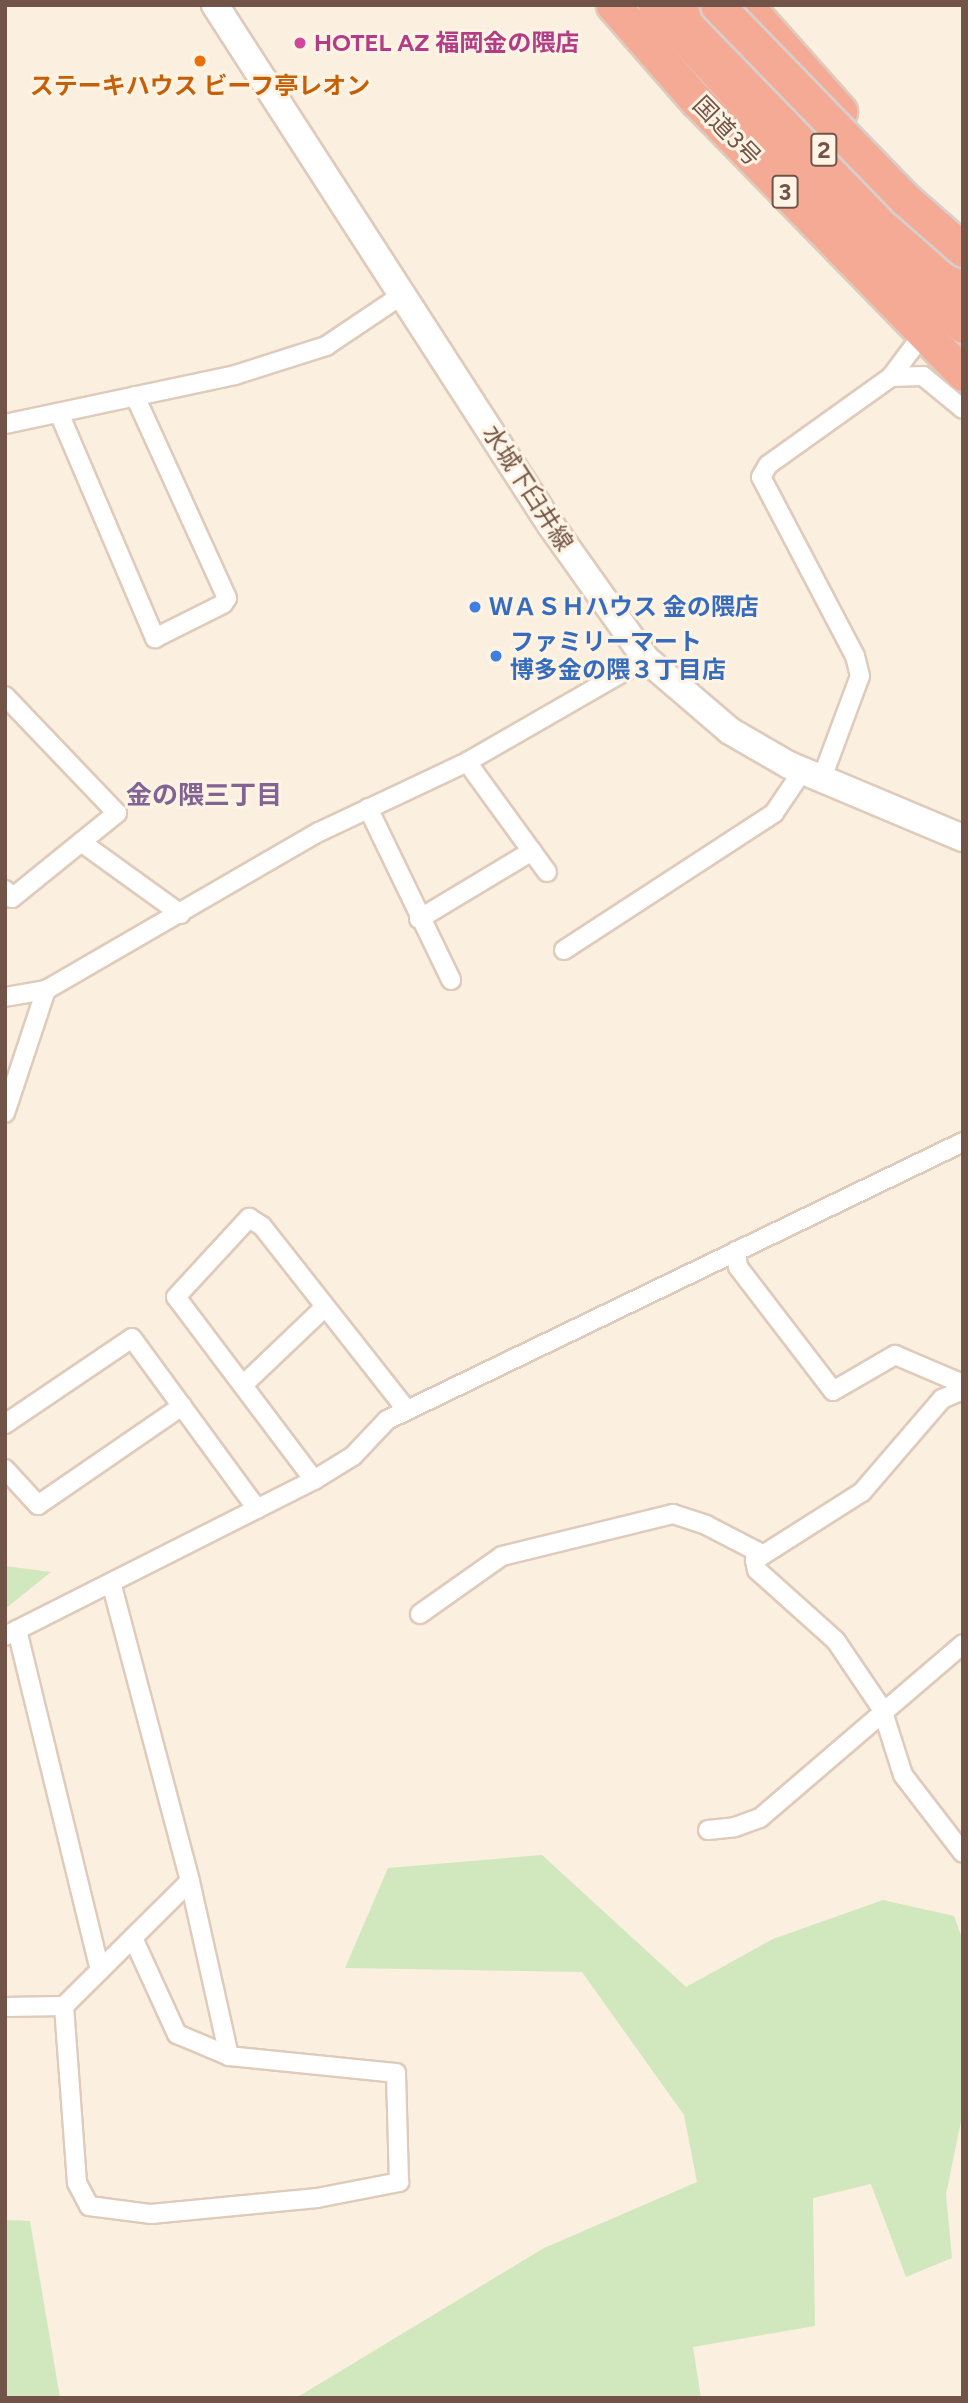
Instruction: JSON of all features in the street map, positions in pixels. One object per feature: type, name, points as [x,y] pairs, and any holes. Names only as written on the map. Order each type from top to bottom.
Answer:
[{"type":"highway","name":"国道3号","points":[[613,5],[696,100],[963,374]]},
{"type":"highway","name":"2","points":[[655,5],[860,228],[963,326]]},
{"type":"highway","name":"2","points":[[690,5],[880,211],[963,290]]},
{"type":"highway","points":[[717,5],[905,199],[963,250]]},
{"type":"highway","points":[[746,5],[874,150],[963,261]]},
{"type":"main road","name":"水城下臼井線","points":[[215,5],[405,293],[551,524],[646,659],[730,731],[812,774],[963,838]]},
{"type":"street","points":[[5,424],[235,374],[326,346],[405,293]]},
{"type":"street","points":[[564,950],[774,813],[812,774],[860,676],[855,656],[761,477],[768,465],[891,377],[923,334]]},
{"type":"street","points":[[891,377],[923,376],[963,409]]},
{"type":"street","points":[[59,412],[155,638],[223,604],[227,598],[135,396]]},
{"type":"street","points":[[5,997],[46,990],[368,808],[467,762],[646,659]]},
{"type":"street","points":[[5,696],[117,813],[12,898],[5,890]]},
{"type":"street","points":[[467,762],[547,872]]},
{"type":"street","points":[[368,808],[419,919],[451,980]]},
{"type":"street","points":[[81,842],[181,914]]},
{"type":"street","points":[[419,919],[532,852]]},
{"type":"street","points":[[5,1113],[46,990]]},
{"type":"street","points":[[100,1970],[11,1633],[314,1480],[353,1456],[387,1420],[963,1142]]},
{"type":"street","points":[[314,1480],[176,1297],[249,1218],[262,1226],[407,1410]]},
{"type":"street","points":[[736,1251],[738,1267],[833,1391],[895,1356],[963,1384]]},
{"type":"street","points":[[243,1385],[325,1307]]},
{"type":"street","points":[[5,1424],[132,1338],[257,1509]]},
{"type":"street","points":[[420,1614],[502,1556],[673,1514],[706,1525],[760,1553],[776,1550],[862,1492],[942,1399],[963,1390]]},
{"type":"street","points":[[5,1469],[38,1505],[181,1406]]},
{"type":"street","points":[[760,1553],[757,1570],[836,1642],[882,1709],[903,1775],[960,1844]]},
{"type":"street","points":[[111,1583],[190,1881],[229,2056]]},
{"type":"street","points":[[708,1830],[735,1827],[760,1818],[882,1709],[963,1644]]},
{"type":"street","points":[[5,2007],[64,2006],[190,1881]]},
{"type":"street","points":[[64,2006],[77,2183],[89,2206],[151,2214],[317,2198],[399,2182],[396,2073],[229,2056],[177,2034],[132,1938]]},
{"type":"green space","points":[[5,1566],[51,1572],[5,1609]]},
{"type":"green space","points":[[542,1855],[686,1987],[773,1939],[883,1900],[954,1916],[963,1941],[963,2112],[946,2194],[952,2258],[906,2277],[871,2184],[813,2198],[815,2326],[693,2347],[701,2398],[296,2398],[544,2248],[697,2182],[684,2115],[582,1972],[345,1968],[388,1868]]},
{"type":"green space","points":[[5,2220],[30,2221],[60,2398],[5,2398]]},
{"type":"place","name":"HOTEL AZ 福岡金の隈店","points":[[300,43]]},
{"type":"place","name":"ステーキハウス ビーフ亭レオン","points":[[200,61]]},
{"type":"place","name":"ＷＡＳＨハウス 金の隈店","points":[[475,607]]},
{"type":"place","name":"ファミリーマート 博多金の隈３丁目店","points":[[496,656]]},
{"type":"district","name":"金の隈三丁目","points":[[204,796]]}]
